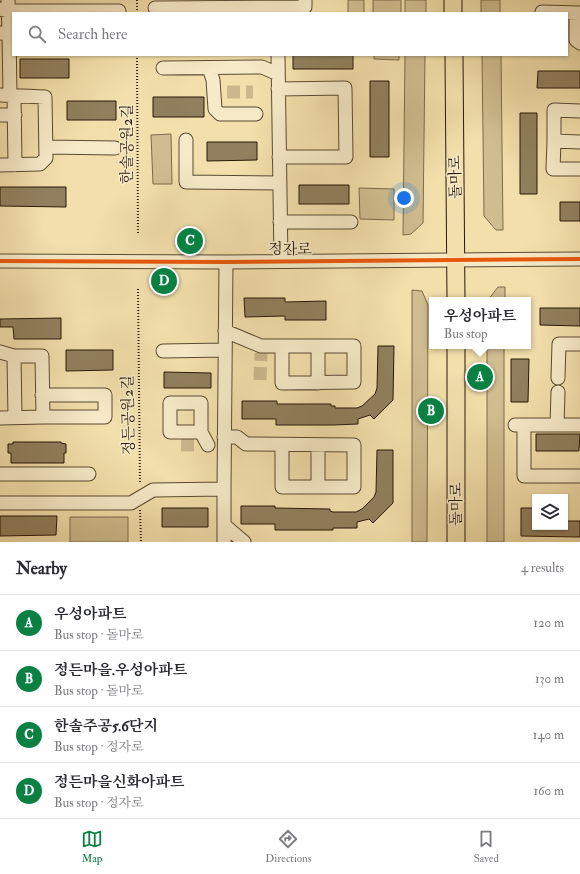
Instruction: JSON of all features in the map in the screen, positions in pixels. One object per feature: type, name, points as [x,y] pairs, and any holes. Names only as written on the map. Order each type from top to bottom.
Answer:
[{"type":"main road","points":[[453,0],[453,12]]},
{"type":"main road","name":"돌마로","points":[[454,56],[456,297]]},
{"type":"main road","name":"돌마로","points":[[456,349],[456,542]]},
{"type":"street","points":[[15,165],[15,115],[8,96],[5,7],[119,11]]},
{"type":"street","points":[[155,8],[305,7]]},
{"type":"street","points":[[568,13],[578,13],[574,41]]},
{"type":"street","points":[[278,56],[281,261]]},
{"type":"street","points":[[164,68],[262,67],[278,74]]},
{"type":"street","points":[[209,68],[213,80],[221,92],[216,109],[220,114],[256,114]]},
{"type":"street","points":[[278,89],[344,88],[346,157],[279,157]]},
{"type":"street","points":[[0,165],[40,164],[46,158],[46,96],[8,96]]},
{"type":"street","points":[[580,111],[554,110],[553,169],[580,169]]},
{"type":"street","points":[[0,114],[15,115]]},
{"type":"street","points":[[186,140],[186,182],[280,182]]},
{"type":"street","points":[[554,141],[580,142]]},
{"type":"street","points":[[47,147],[116,148]]},
{"type":"street","points":[[280,222],[351,222]]},
{"type":"street","name":"정자로","points":[[0,261],[226,262],[580,259]]},
{"type":"street","points":[[224,542],[226,262]]},
{"type":"street","points":[[225,331],[261,350],[282,347],[354,346],[354,382],[282,383],[282,347]]},
{"type":"street","points":[[558,378],[559,344],[580,344]]},
{"type":"street","points":[[318,347],[318,383]]},
{"type":"street","points":[[163,351],[225,350]]},
{"type":"street","points":[[0,352],[14,356],[42,356],[43,417]]},
{"type":"street","points":[[14,356],[15,418]]},
{"type":"street","points":[[557,425],[558,392]]},
{"type":"street","points":[[0,418],[105,416],[105,395],[42,396]]},
{"type":"street","points":[[580,425],[519,425],[524,476],[580,476]]},
{"type":"street","points":[[202,432],[204,445],[237,437],[246,444],[354,445],[354,487],[282,487],[282,445]]},
{"type":"street","points":[[318,445],[318,487]]},
{"type":"street","points":[[0,474],[89,474]]},
{"type":"street","points":[[0,503],[131,503],[153,490],[224,489]]},
{"type":"street","points":[[224,525],[244,542]]},
{"type":"path","points":[[137,0],[137,12]]},
{"type":"path","points":[[140,510],[141,542]]},
{"type":"shaded area","points":[[348,0],[364,0],[364,12],[348,12]]},
{"type":"shaded area","points":[[373,0],[401,0],[401,12],[373,12]]},
{"type":"shaded area","points":[[405,0],[426,0],[426,12],[405,12]]},
{"type":"shaded area","points":[[481,0],[500,0],[500,12],[481,12]]},
{"type":"shaded area","points":[[374,56],[399,56],[399,60],[374,59]]},
{"type":"shaded area","points":[[405,56],[425,56],[423,223],[411,234],[403,235]]},
{"type":"shaded area","points":[[482,56],[501,56],[503,230],[496,230],[484,216]]},
{"type":"shaded area","points":[[171,134],[172,184],[153,184],[151,135]]},
{"type":"shaded area","points":[[359,188],[394,189],[394,220],[360,219]]},
{"type":"shaded area","points":[[498,287],[505,287],[505,297],[490,297]]},
{"type":"shaded area","points":[[412,290],[422,291],[428,305],[427,542],[412,542]]},
{"type":"shaded area","points":[[487,349],[504,349],[504,542],[487,542]]},
{"type":"shaded area","points":[[70,517],[128,517],[128,542],[70,542]]},
{"type":"building","points":[[293,56],[353,56],[353,69],[293,69]]},
{"type":"building","points":[[20,59],[69,59],[69,78],[20,78]]},
{"type":"building","points":[[538,71],[580,71],[580,88],[537,88]]},
{"type":"building","points":[[370,81],[389,81],[389,157],[370,157]]},
{"type":"building","points":[[153,97],[204,97],[204,117],[153,117]]},
{"type":"building","points":[[67,101],[116,101],[116,120],[67,120]]},
{"type":"building","points":[[520,113],[537,113],[537,194],[520,194]]},
{"type":"building","points":[[207,142],[257,142],[257,160],[207,161]]},
{"type":"building","points":[[299,185],[349,185],[349,204],[299,204]]},
{"type":"building","points":[[0,187],[66,187],[66,207],[0,206]]},
{"type":"building","points":[[560,202],[580,202],[580,221],[560,221]]},
{"type":"building","points":[[244,298],[285,298],[285,302],[326,301],[326,320],[285,320],[285,316],[245,317]]},
{"type":"building","points":[[540,308],[580,308],[580,326],[540,325]]},
{"type":"building","points":[[61,318],[61,339],[14,339],[13,327],[0,327],[0,319]]},
{"type":"building","points":[[378,346],[394,346],[393,400],[374,419],[370,415],[358,419],[358,424],[276,425],[276,419],[242,419],[242,401],[277,401],[277,404],[331,404],[331,406],[335,406],[335,408],[357,408],[362,406],[375,394],[377,388]]},
{"type":"building","points":[[66,350],[113,350],[113,370],[66,371]]},
{"type":"building","points":[[511,359],[529,359],[528,402],[511,402]]},
{"type":"building","points":[[164,372],[211,373],[211,388],[164,388]]},
{"type":"building","points":[[536,434],[580,434],[579,451],[536,451]]},
{"type":"building","points":[[13,442],[61,442],[66,444],[64,463],[11,463],[11,453],[8,453],[8,444],[13,444]]},
{"type":"building","points":[[377,450],[393,450],[393,503],[373,523],[369,519],[357,522],[357,528],[333,528],[333,530],[275,530],[275,524],[241,524],[241,506],[330,509],[330,511],[333,512],[356,512],[362,509],[374,497],[376,492]]},
{"type":"building","points":[[162,508],[208,508],[208,527],[162,527]]},
{"type":"building","points":[[521,508],[532,508],[532,530],[568,530],[568,521],[580,521],[580,537],[521,536]]},
{"type":"building","points":[[0,516],[57,516],[56,535],[0,536]]},
{"type":"tunnel","points":[[227,92],[253,92]]},
{"type":"tunnel","points":[[260,380],[261,353]]},
{"type":"tunnel","points":[[181,445],[199,445]]},
{"type":"cycle path","points":[[0,261],[226,262],[580,259]]},
{"type":"place","name":"한솔주공5.6단지","points":[[190,241]]},
{"type":"place","name":"정든마을신화아파트","points":[[164,281]]},
{"type":"place","name":"우성아파트","points":[[480,377]]},
{"type":"place","name":"정든마을.우성아파트","points":[[431,411]]}]
